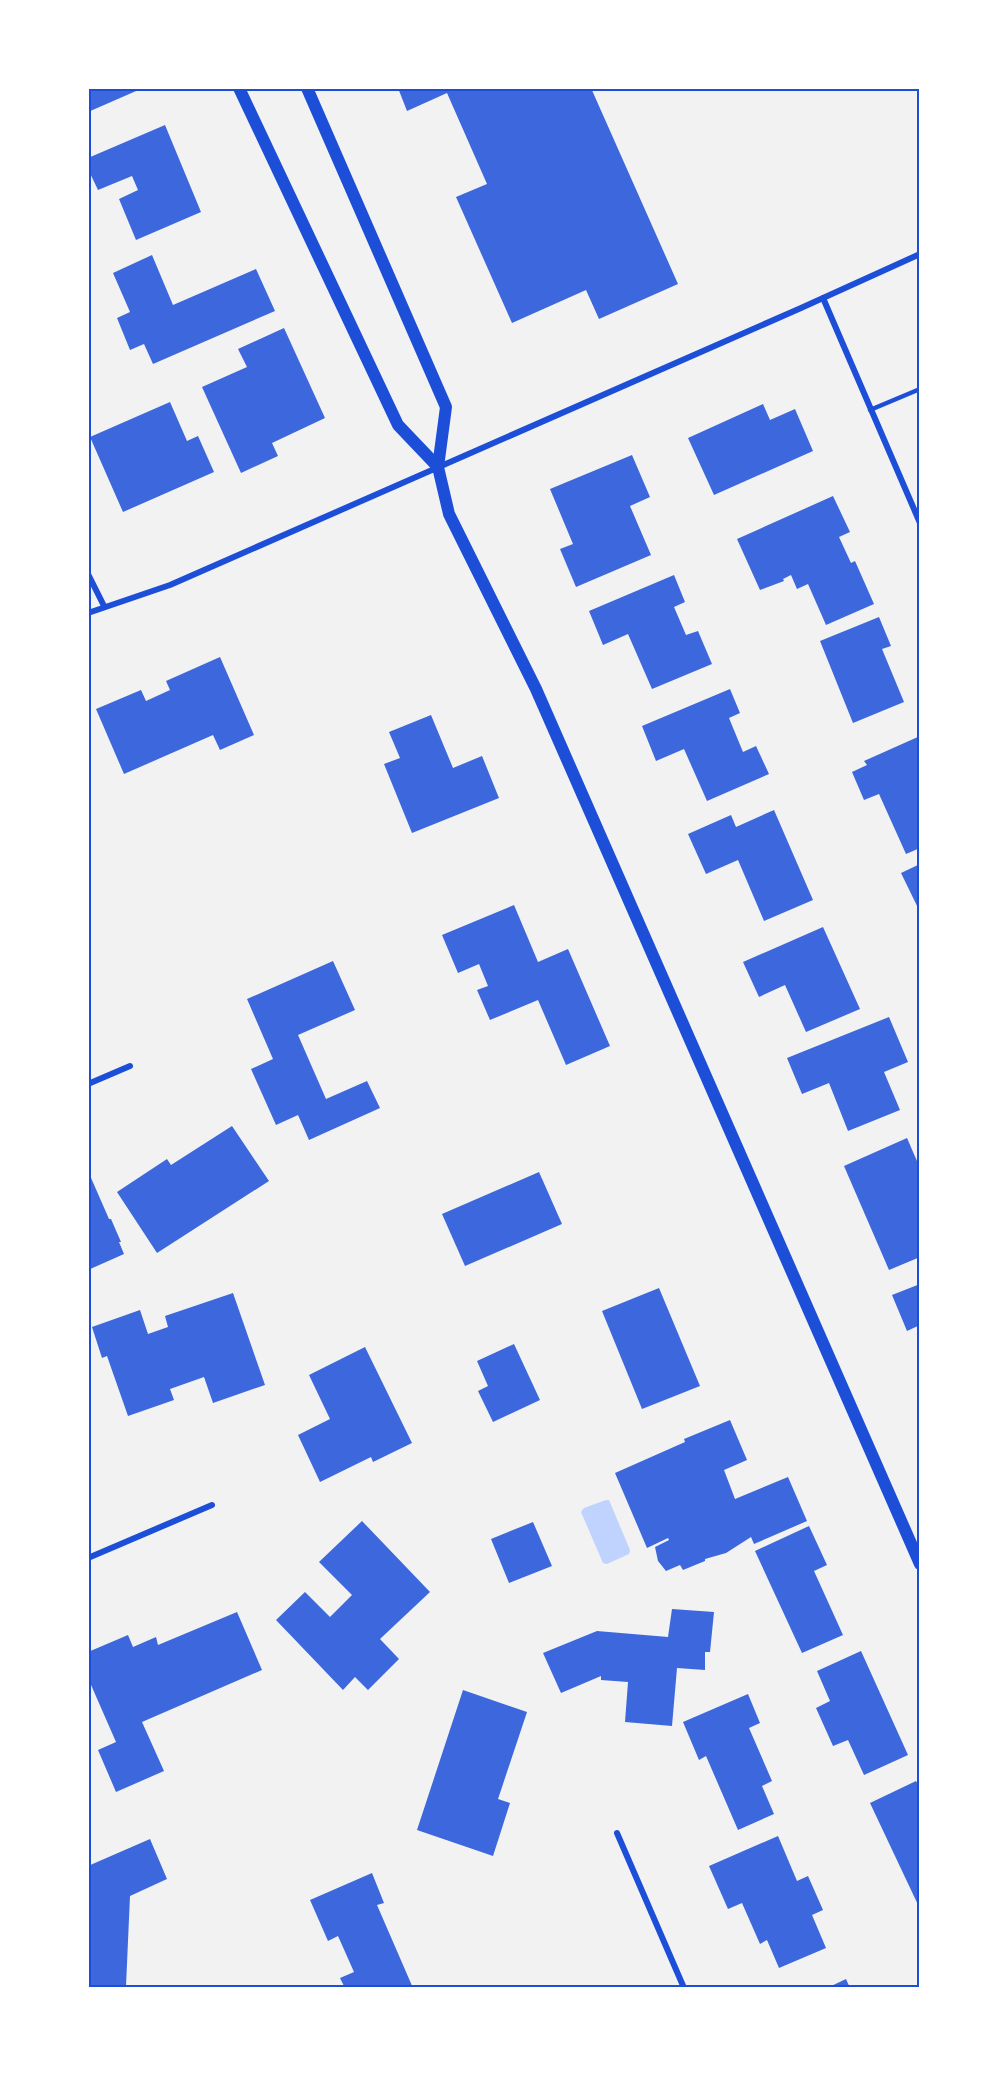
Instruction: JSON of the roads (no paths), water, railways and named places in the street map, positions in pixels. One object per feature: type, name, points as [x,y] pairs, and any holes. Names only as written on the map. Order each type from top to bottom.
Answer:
[{"type":"main road","points":[[240,88],[398,425],[438,467]]},
{"type":"main road","points":[[307,88],[446,407],[438,467],[449,514],[536,689],[920,1564]]},
{"type":"street","points":[[88,613],[170,585],[920,254]]},
{"type":"street","points":[[823,298],[920,523]]},
{"type":"street","points":[[88,574],[104,606]]},
{"type":"street","points":[[88,1083],[130,1066]]},
{"type":"street","points":[[88,1558],[212,1505]]},
{"type":"street","points":[[617,1833],[684,1988]]},
{"type":"lane","points":[[870,410],[920,389]]},
{"type":"water","points":[[609,1500],[630,1550],[629,1554],[607,1564],[603,1563],[581,1512],[584,1508]]}]
